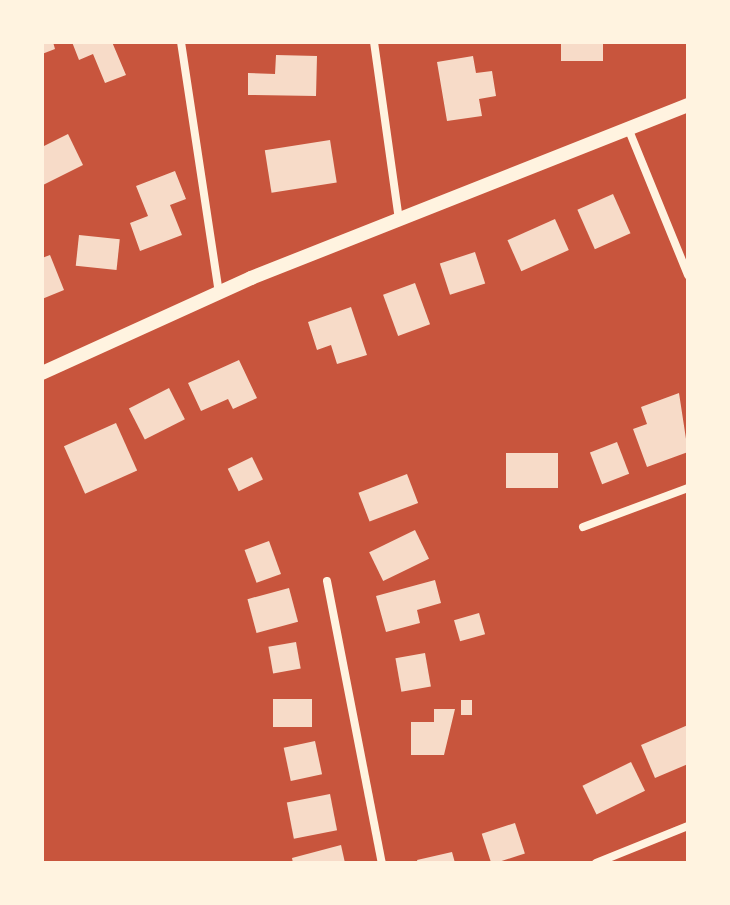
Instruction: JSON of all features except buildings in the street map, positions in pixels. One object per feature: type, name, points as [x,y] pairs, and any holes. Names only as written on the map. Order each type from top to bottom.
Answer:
[{"type":"street","points":[[181,42],[219,293]]},
{"type":"street","points":[[374,42],[399,220]]},
{"type":"street","points":[[42,373],[219,293],[688,105]]},
{"type":"street","points":[[628,128],[688,275]]},
{"type":"street","points":[[583,527],[688,488]]},
{"type":"street","points":[[327,581],[382,863]]},
{"type":"street","points":[[596,863],[688,826]]}]
